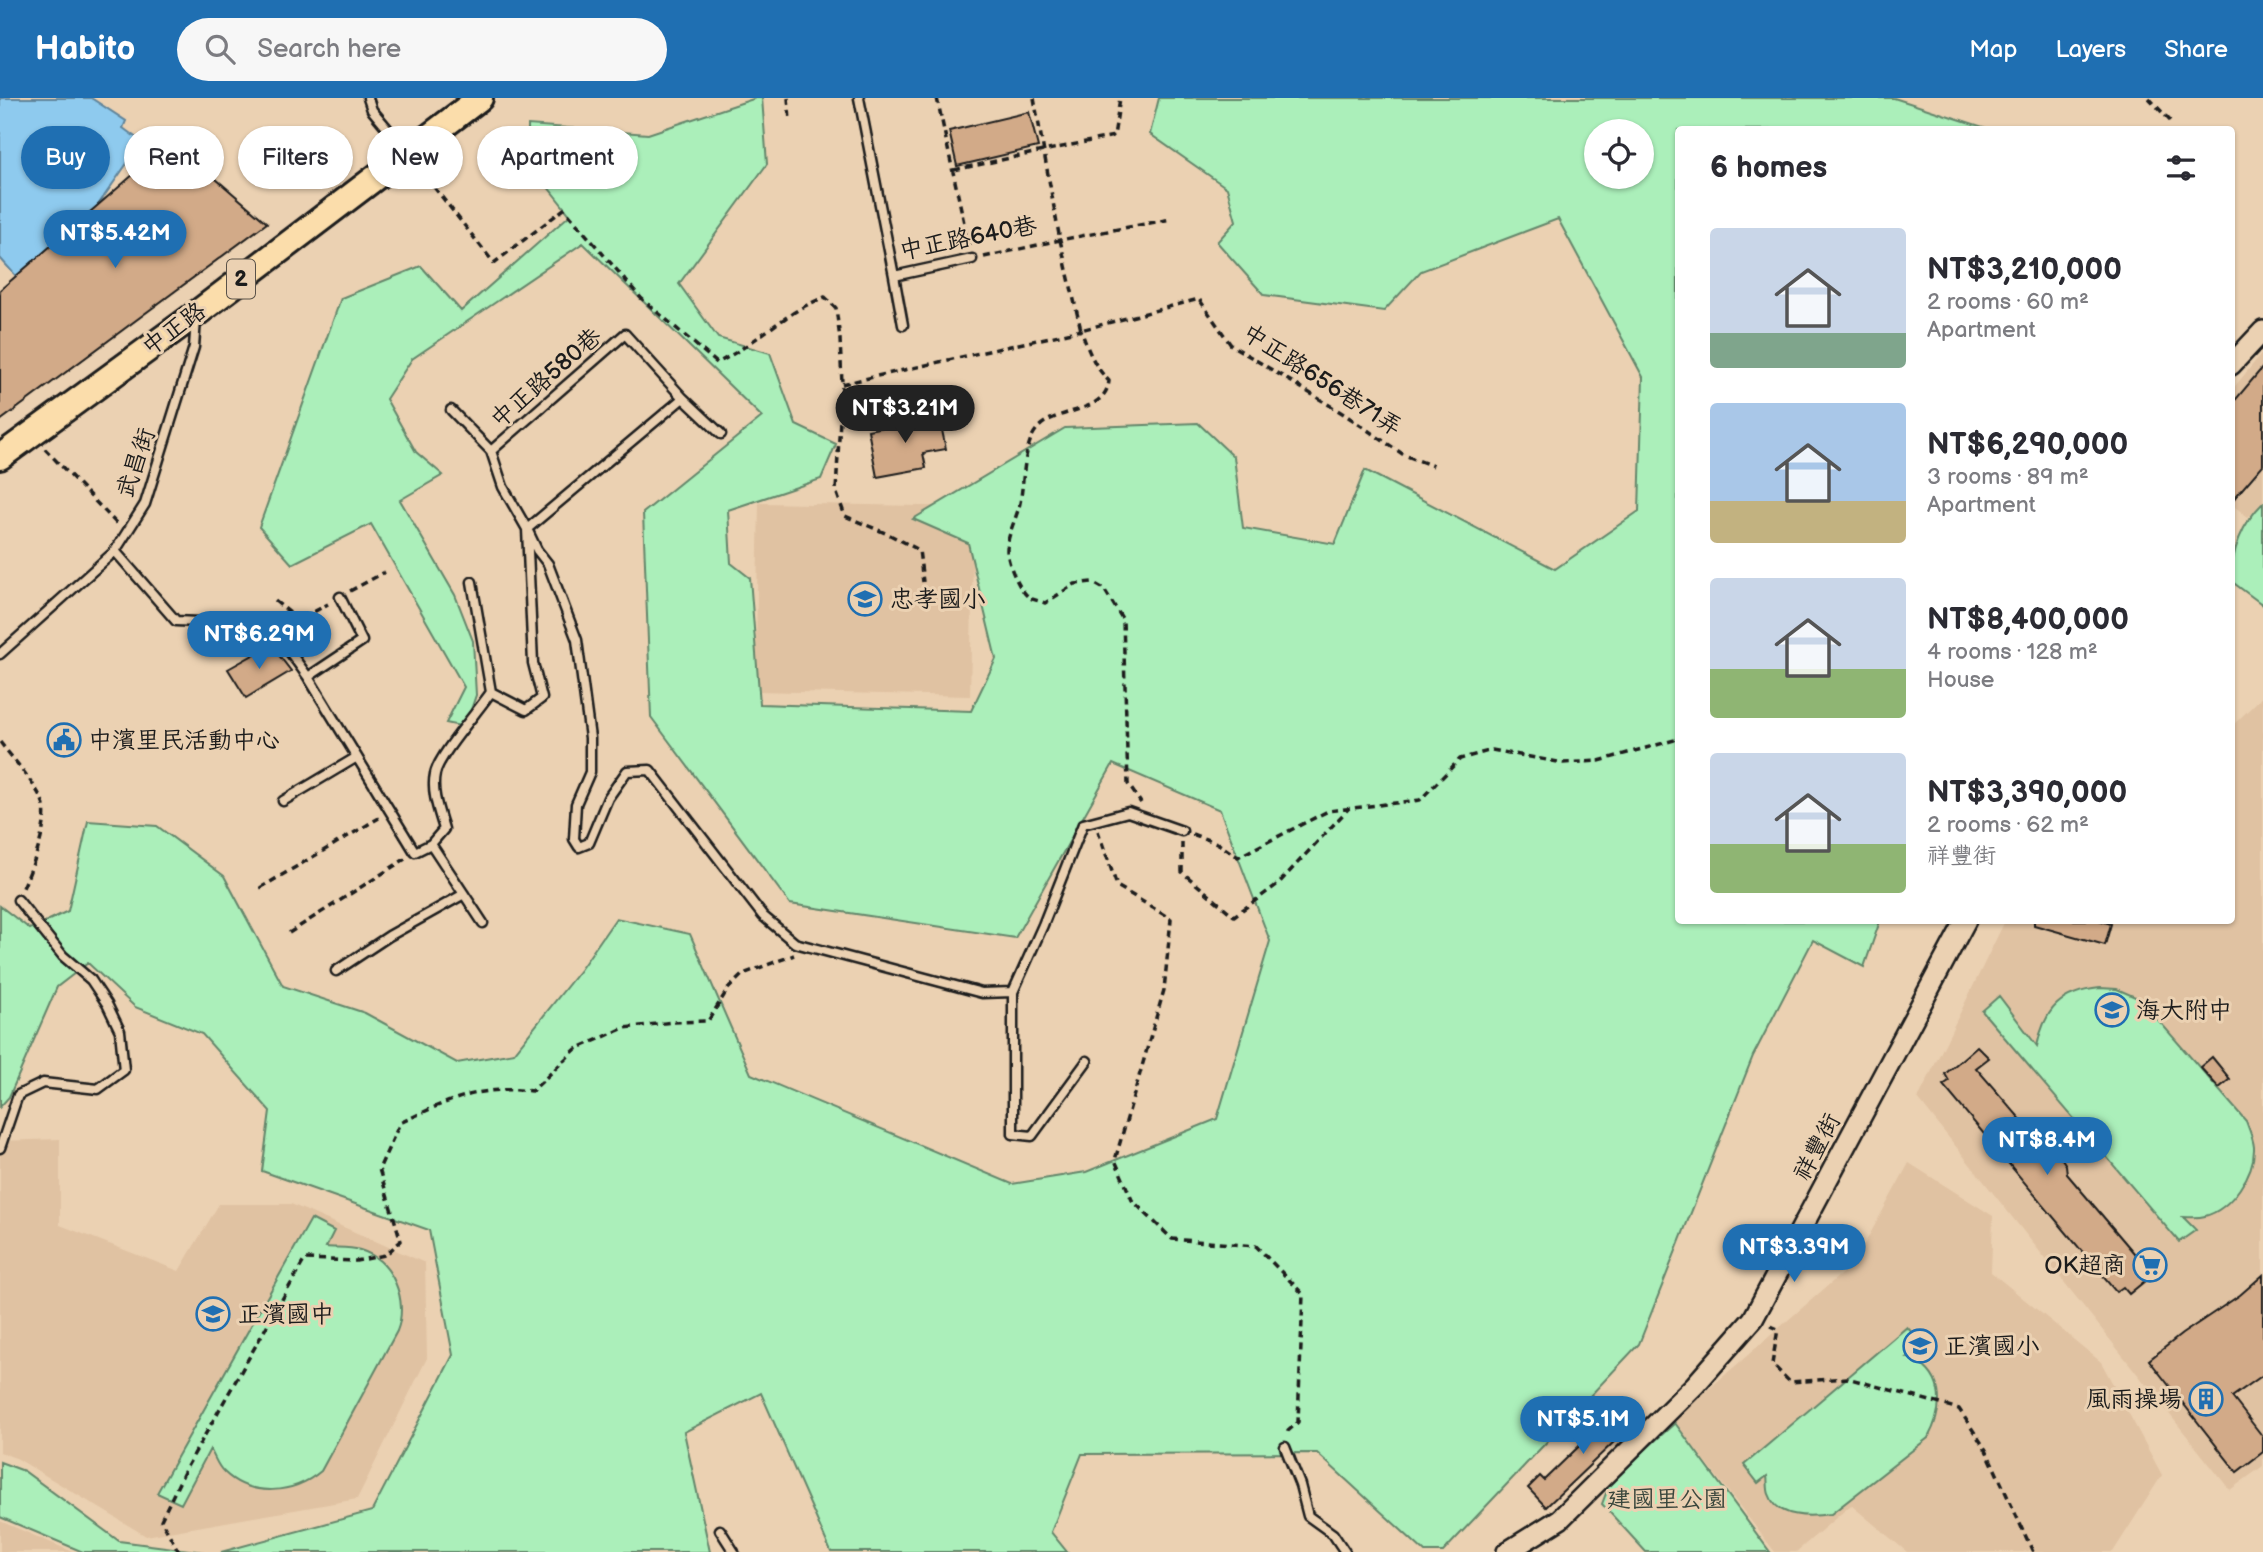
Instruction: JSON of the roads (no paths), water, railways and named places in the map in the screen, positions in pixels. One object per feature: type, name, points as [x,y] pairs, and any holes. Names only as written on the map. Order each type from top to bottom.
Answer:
[{"type":"main road","name":"中正路","points":[[444,126],[480,98]]},
{"type":"main road","name":"中正路","points":[[0,457],[367,186]]},
{"type":"street","points":[[2235,361],[2263,331]]},
{"type":"street","name":"祥豐街","points":[[1507,1552],[1560,1519],[1695,1385],[1753,1319],[1964,924]]},
{"type":"lane","points":[[368,98],[372,110],[385,126]]},
{"type":"lane","name":"中正路640巷","points":[[859,98],[894,276],[972,259]]},
{"type":"lane","points":[[894,276],[903,325]]},
{"type":"lane","name":"武昌街","points":[[0,654],[115,551],[145,504],[194,346],[196,314]]},
{"type":"lane","name":"中正路580巷","points":[[491,451],[625,334],[683,398],[721,434]]},
{"type":"lane","points":[[527,529],[683,398]]},
{"type":"lane","points":[[451,410],[491,451],[503,487],[537,550],[548,564],[577,640],[590,738],[590,772],[576,804],[574,839],[579,847],[589,843],[608,798],[627,771],[650,770],[763,916],[795,943],[982,993],[1013,992]]},
{"type":"lane","points":[[491,692],[526,710],[542,698],[533,663],[527,529]]},
{"type":"lane","points":[[115,551],[176,621],[266,625],[308,677],[415,852],[431,844],[444,829],[436,802],[435,774],[449,748],[491,692],[472,582]]},
{"type":"lane","points":[[308,677],[362,641],[340,597]]},
{"type":"lane","points":[[283,801],[357,757]]},
{"type":"lane","points":[[1087,1061],[1032,1136],[1013,1134],[1013,992],[1083,824],[1128,812],[1182,831]]},
{"type":"lane","points":[[431,844],[483,923]]},
{"type":"lane","points":[[336,971],[389,936],[464,894]]},
{"type":"lane","points":[[0,1148],[18,1095],[43,1083],[98,1089],[124,1070],[120,1031],[107,1004],[91,980],[63,956],[18,900]]},
{"type":"lane","points":[[1285,1447],[1300,1485],[1308,1516],[1333,1534],[1345,1552]]},
{"type":"lane","points":[[720,1530],[734,1552]]},
{"type":"water","points":[[0,98],[91,98],[126,121],[123,128],[124,168],[110,188],[110,126],[21,126],[21,189],[109,189],[72,242],[16,276],[0,258]]},
{"type":"place","name":"忠孝國小","points":[[865,599]]},
{"type":"place","name":"中濱里民活動中心","points":[[64,740]]},
{"type":"place","name":"海大附中","points":[[2112,1010]]},
{"type":"place","name":"OK超商","points":[[2150,1265]]},
{"type":"place","name":"正濱國中","points":[[213,1314]]},
{"type":"place","name":"正濱國小","points":[[1920,1346]]},
{"type":"place","name":"風雨操場","points":[[2206,1399]]},
{"type":"park label","name":"建國里公園","points":[[1667,1499]]}]
